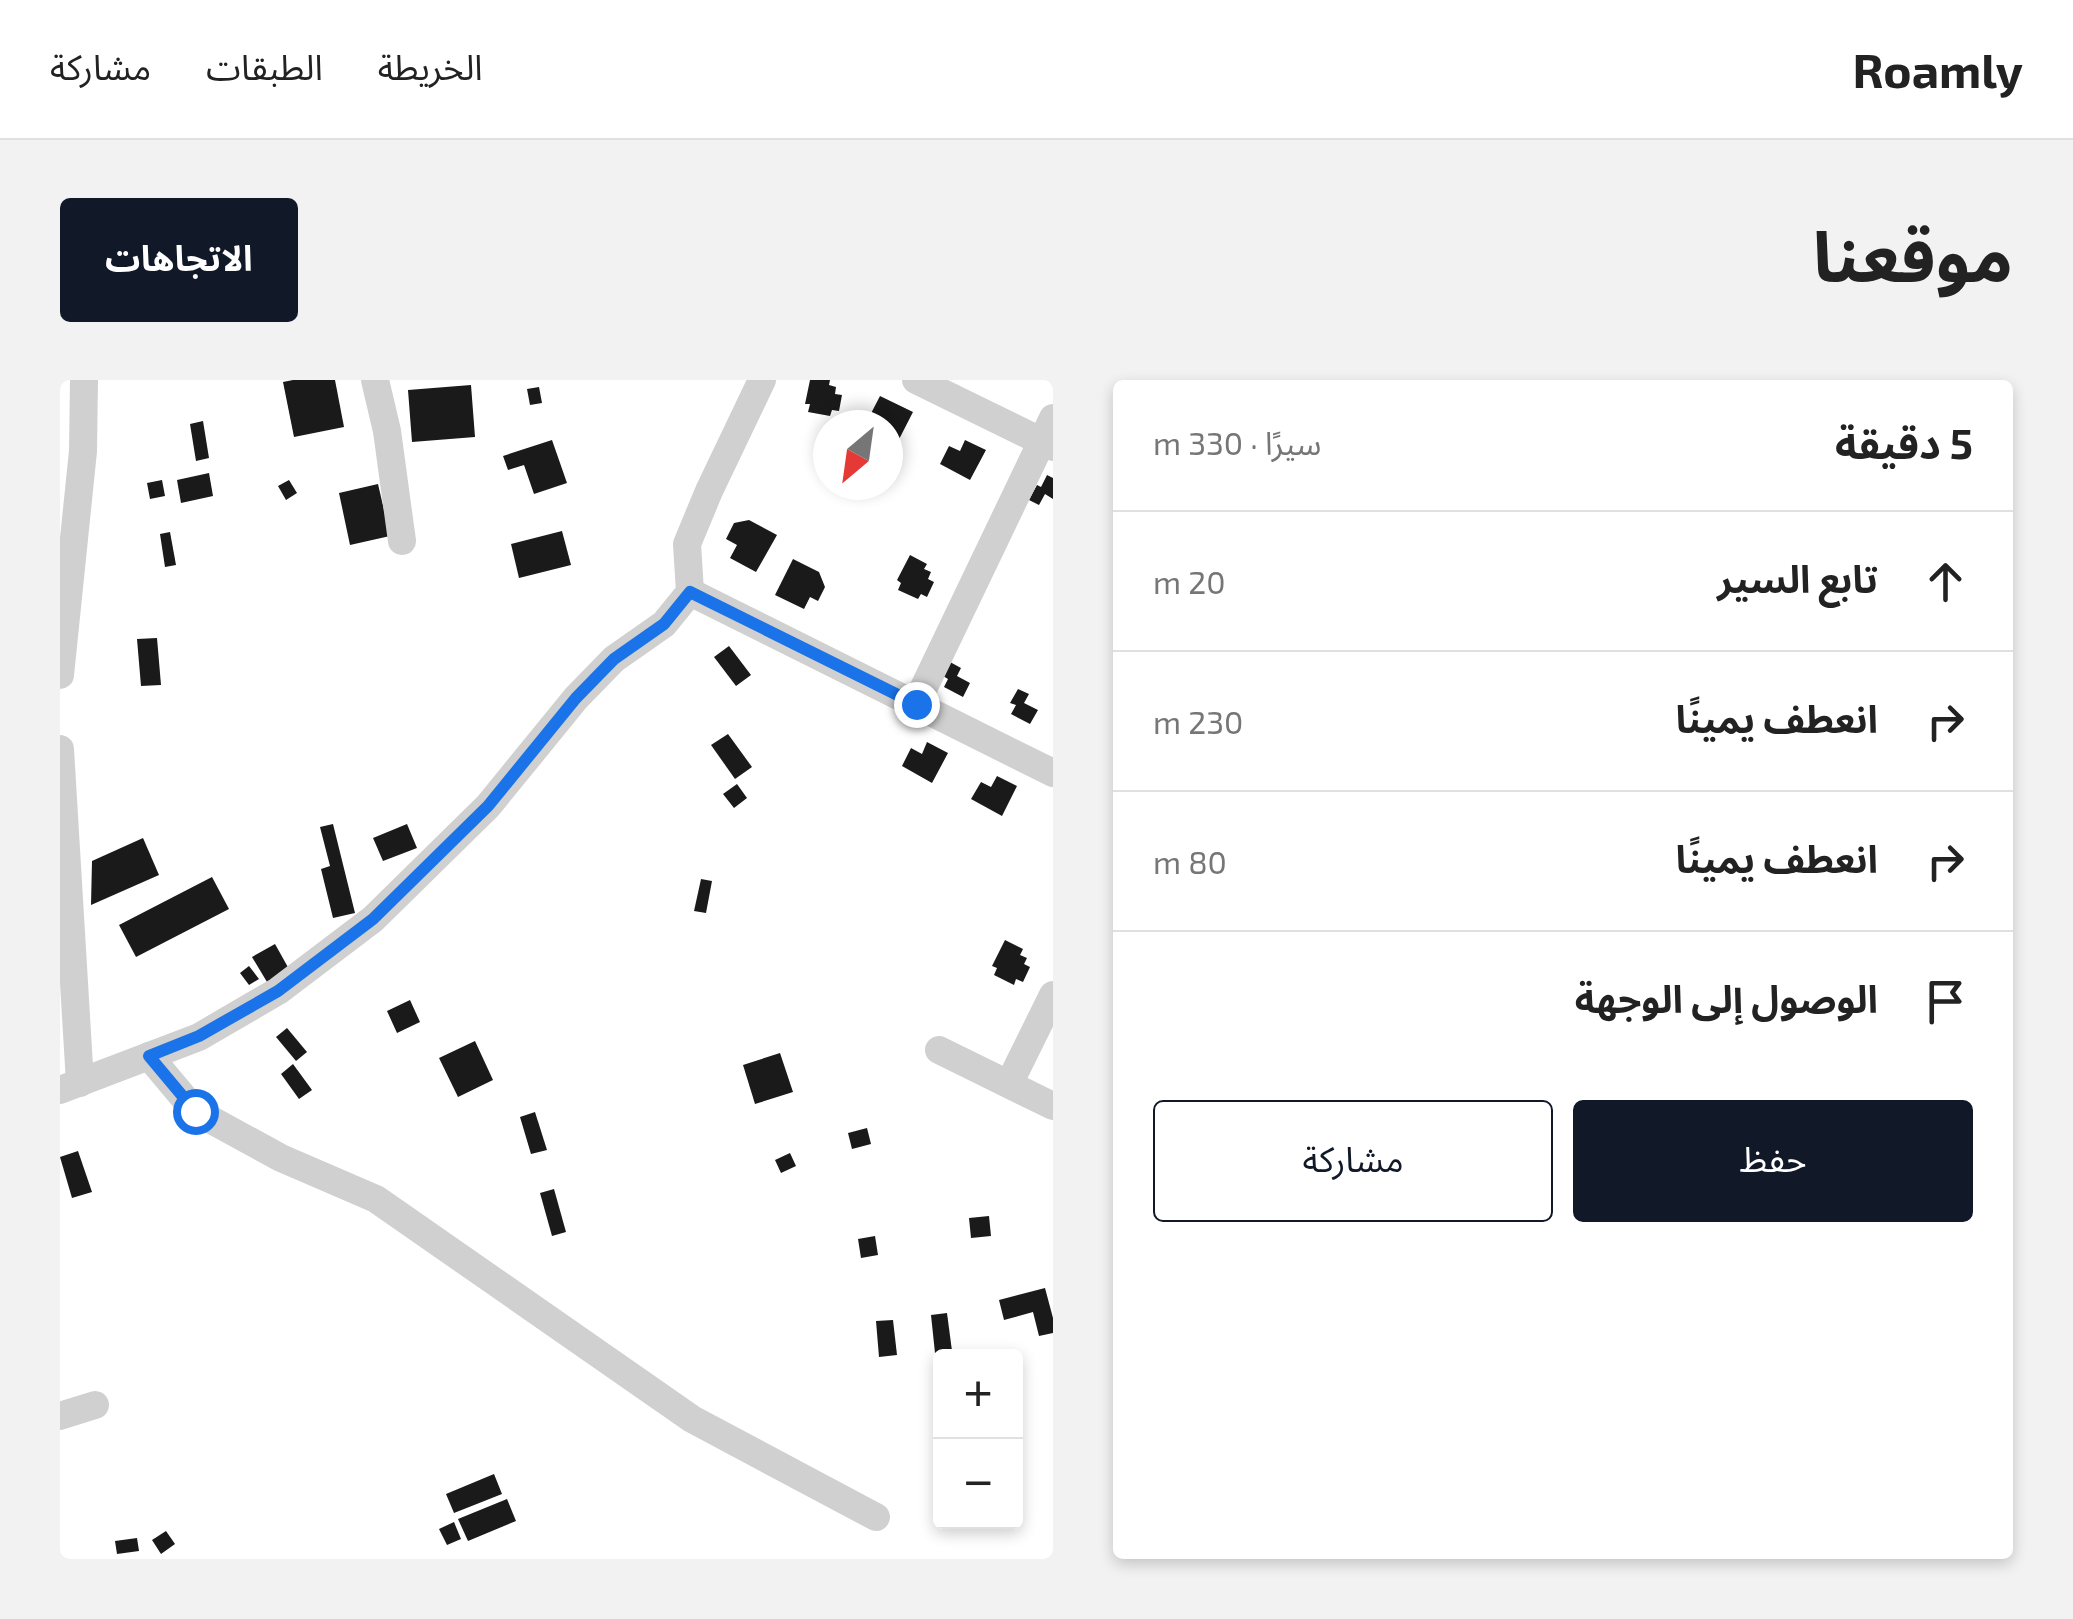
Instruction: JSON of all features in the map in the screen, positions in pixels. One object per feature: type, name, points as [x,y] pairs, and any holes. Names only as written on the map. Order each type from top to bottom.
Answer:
[{"type":"street","points":[[60,676],[83,451],[84,380]]},
{"type":"street","points":[[375,380],[387,431],[402,542]]},
{"type":"street","points":[[60,749],[70,1087],[199,1036],[278,991],[373,919],[488,806],[576,698],[614,659],[664,624],[690,592],[687,544],[762,380]]},
{"type":"street","points":[[916,380],[1049,435],[916,704]]},
{"type":"street","points":[[690,592],[1053,773]]},
{"type":"street","points":[[1009,1084],[1053,995]]},
{"type":"street","points":[[939,1050],[1053,1106]]},
{"type":"street","points":[[149,1056],[195,1111],[280,1158],[376,1199],[692,1420],[876,1517]]},
{"type":"street","points":[[60,1416],[95,1405]]},
{"type":"building","points":[[335,380],[344,427],[294,437],[283,382]]},
{"type":"building","points":[[810,380],[830,380],[829,385],[836,387],[835,394],[842,395],[839,410],[813,413],[808,412],[810,404],[805,404]]},
{"type":"building","points":[[471,385],[475,437],[412,442],[408,390]]},
{"type":"building","points":[[539,387],[542,403],[530,405],[527,389]]},
{"type":"building","points":[[880,396],[913,412],[903,432],[903,410],[873,410]]},
{"type":"building","points":[[203,421],[209,458],[196,461],[190,424]]},
{"type":"building","points":[[552,440],[567,483],[534,494],[524,465],[508,470],[503,456]]},
{"type":"building","points":[[965,440],[986,450],[970,480],[940,464],[949,446],[960,451]]},
{"type":"building","points":[[209,473],[213,496],[181,503],[177,480]]},
{"type":"building","points":[[1047,475],[1053,478],[1053,499],[1045,494],[1039,505],[1029,500]]},
{"type":"building","points":[[162,480],[165,496],[150,499],[147,483]]},
{"type":"building","points":[[289,480],[297,493],[286,500],[278,486]]},
{"type":"building","points":[[378,484],[390,536],[350,545],[339,493]]},
{"type":"building","points":[[749,520],[777,535],[756,572],[730,558],[737,545],[726,539],[734,523]]},
{"type":"building","points":[[562,531],[571,565],[519,578],[511,544]]},
{"type":"building","points":[[170,532],[176,565],[165,567],[160,534]]},
{"type":"building","points":[[910,555],[927,564],[924,569],[931,572],[928,579],[934,582],[927,597],[921,594],[918,599],[898,590],[901,583],[897,580]]},
{"type":"building","points":[[793,559],[819,572],[825,587],[818,601],[810,597],[804,609],[775,595]]},
{"type":"building","points":[[157,638],[161,685],[141,686],[137,639]]},
{"type":"building","points":[[729,646],[751,675],[736,686],[714,657]]},
{"type":"building","points":[[950,662],[961,668],[957,676],[970,683],[963,697],[944,687],[948,679],[943,676]]},
{"type":"building","points":[[1018,689],[1029,694],[1024,703],[1038,710],[1030,724],[1011,714],[1016,705],[1010,703]]},
{"type":"building","points":[[728,734],[752,767],[735,779],[711,745]]},
{"type":"building","points":[[927,742],[948,753],[932,783],[902,766],[911,748],[922,754]]},
{"type":"building","points":[[997,776],[1017,786],[1002,816],[971,799],[981,782],[991,787]]},
{"type":"building","points":[[737,784],[747,798],[734,808],[723,794]]},
{"type":"building","points":[[333,824],[355,913],[333,918],[321,869],[330,866],[320,827]]},
{"type":"building","points":[[407,824],[417,848],[383,861],[373,838]]},
{"type":"building","points":[[143,838],[159,875],[91,905],[92,861]]},
{"type":"building","points":[[212,877],[229,909],[136,957],[119,925]]},
{"type":"building","points":[[701,879],[712,881],[706,913],[694,911]]},
{"type":"building","points":[[1005,940],[1023,949],[1020,955],[1027,958],[1024,964],[1030,967],[1023,982],[1016,979],[1014,985],[994,975],[997,968],[992,966]]},
{"type":"building","points":[[275,944],[289,969],[267,982],[252,957]]},
{"type":"building","points":[[249,966],[259,979],[249,985],[240,973]]},
{"type":"building","points":[[410,1000],[420,1022],[397,1033],[387,1011]]},
{"type":"building","points":[[287,1028],[307,1052],[296,1061],[276,1037]]},
{"type":"building","points":[[475,1041],[493,1080],[458,1097],[439,1058]]},
{"type":"building","points":[[780,1053],[793,1092],[755,1104],[743,1065]]},
{"type":"building","points":[[293,1064],[312,1090],[299,1099],[281,1074]]},
{"type":"building","points":[[535,1112],[547,1150],[531,1154],[520,1117]]},
{"type":"building","points":[[867,1128],[871,1144],[852,1149],[848,1133]]},
{"type":"building","points":[[78,1151],[92,1192],[72,1198],[60,1157]]},
{"type":"building","points":[[790,1153],[796,1166],[781,1173],[775,1160]]},
{"type":"building","points":[[554,1189],[566,1232],[552,1236],[540,1193]]},
{"type":"building","points":[[989,1216],[991,1236],[971,1238],[969,1218]]},
{"type":"building","points":[[875,1236],[878,1255],[861,1258],[858,1239]]},
{"type":"building","points":[[1045,1288],[1053,1333],[1039,1336],[1033,1312],[1004,1320],[999,1300]]},
{"type":"building","points":[[947,1313],[952,1349],[935,1349],[931,1315]]},
{"type":"building","points":[[893,1320],[897,1355],[879,1357],[876,1321]]},
{"type":"building","points":[[494,1474],[502,1494],[454,1513],[446,1494]]},
{"type":"building","points":[[507,1499],[516,1521],[468,1541],[458,1519]]},
{"type":"building","points":[[454,1522],[461,1539],[447,1545],[439,1529]]},
{"type":"building","points":[[166,1531],[175,1544],[161,1554],[152,1540]]},
{"type":"building","points":[[137,1538],[139,1551],[117,1554],[115,1541]]},
{"type":"route","points":[[195,1111],[149,1056],[199,1036],[278,991],[373,919],[488,806],[576,698],[614,659],[664,624],[690,592],[916,704]]}]
